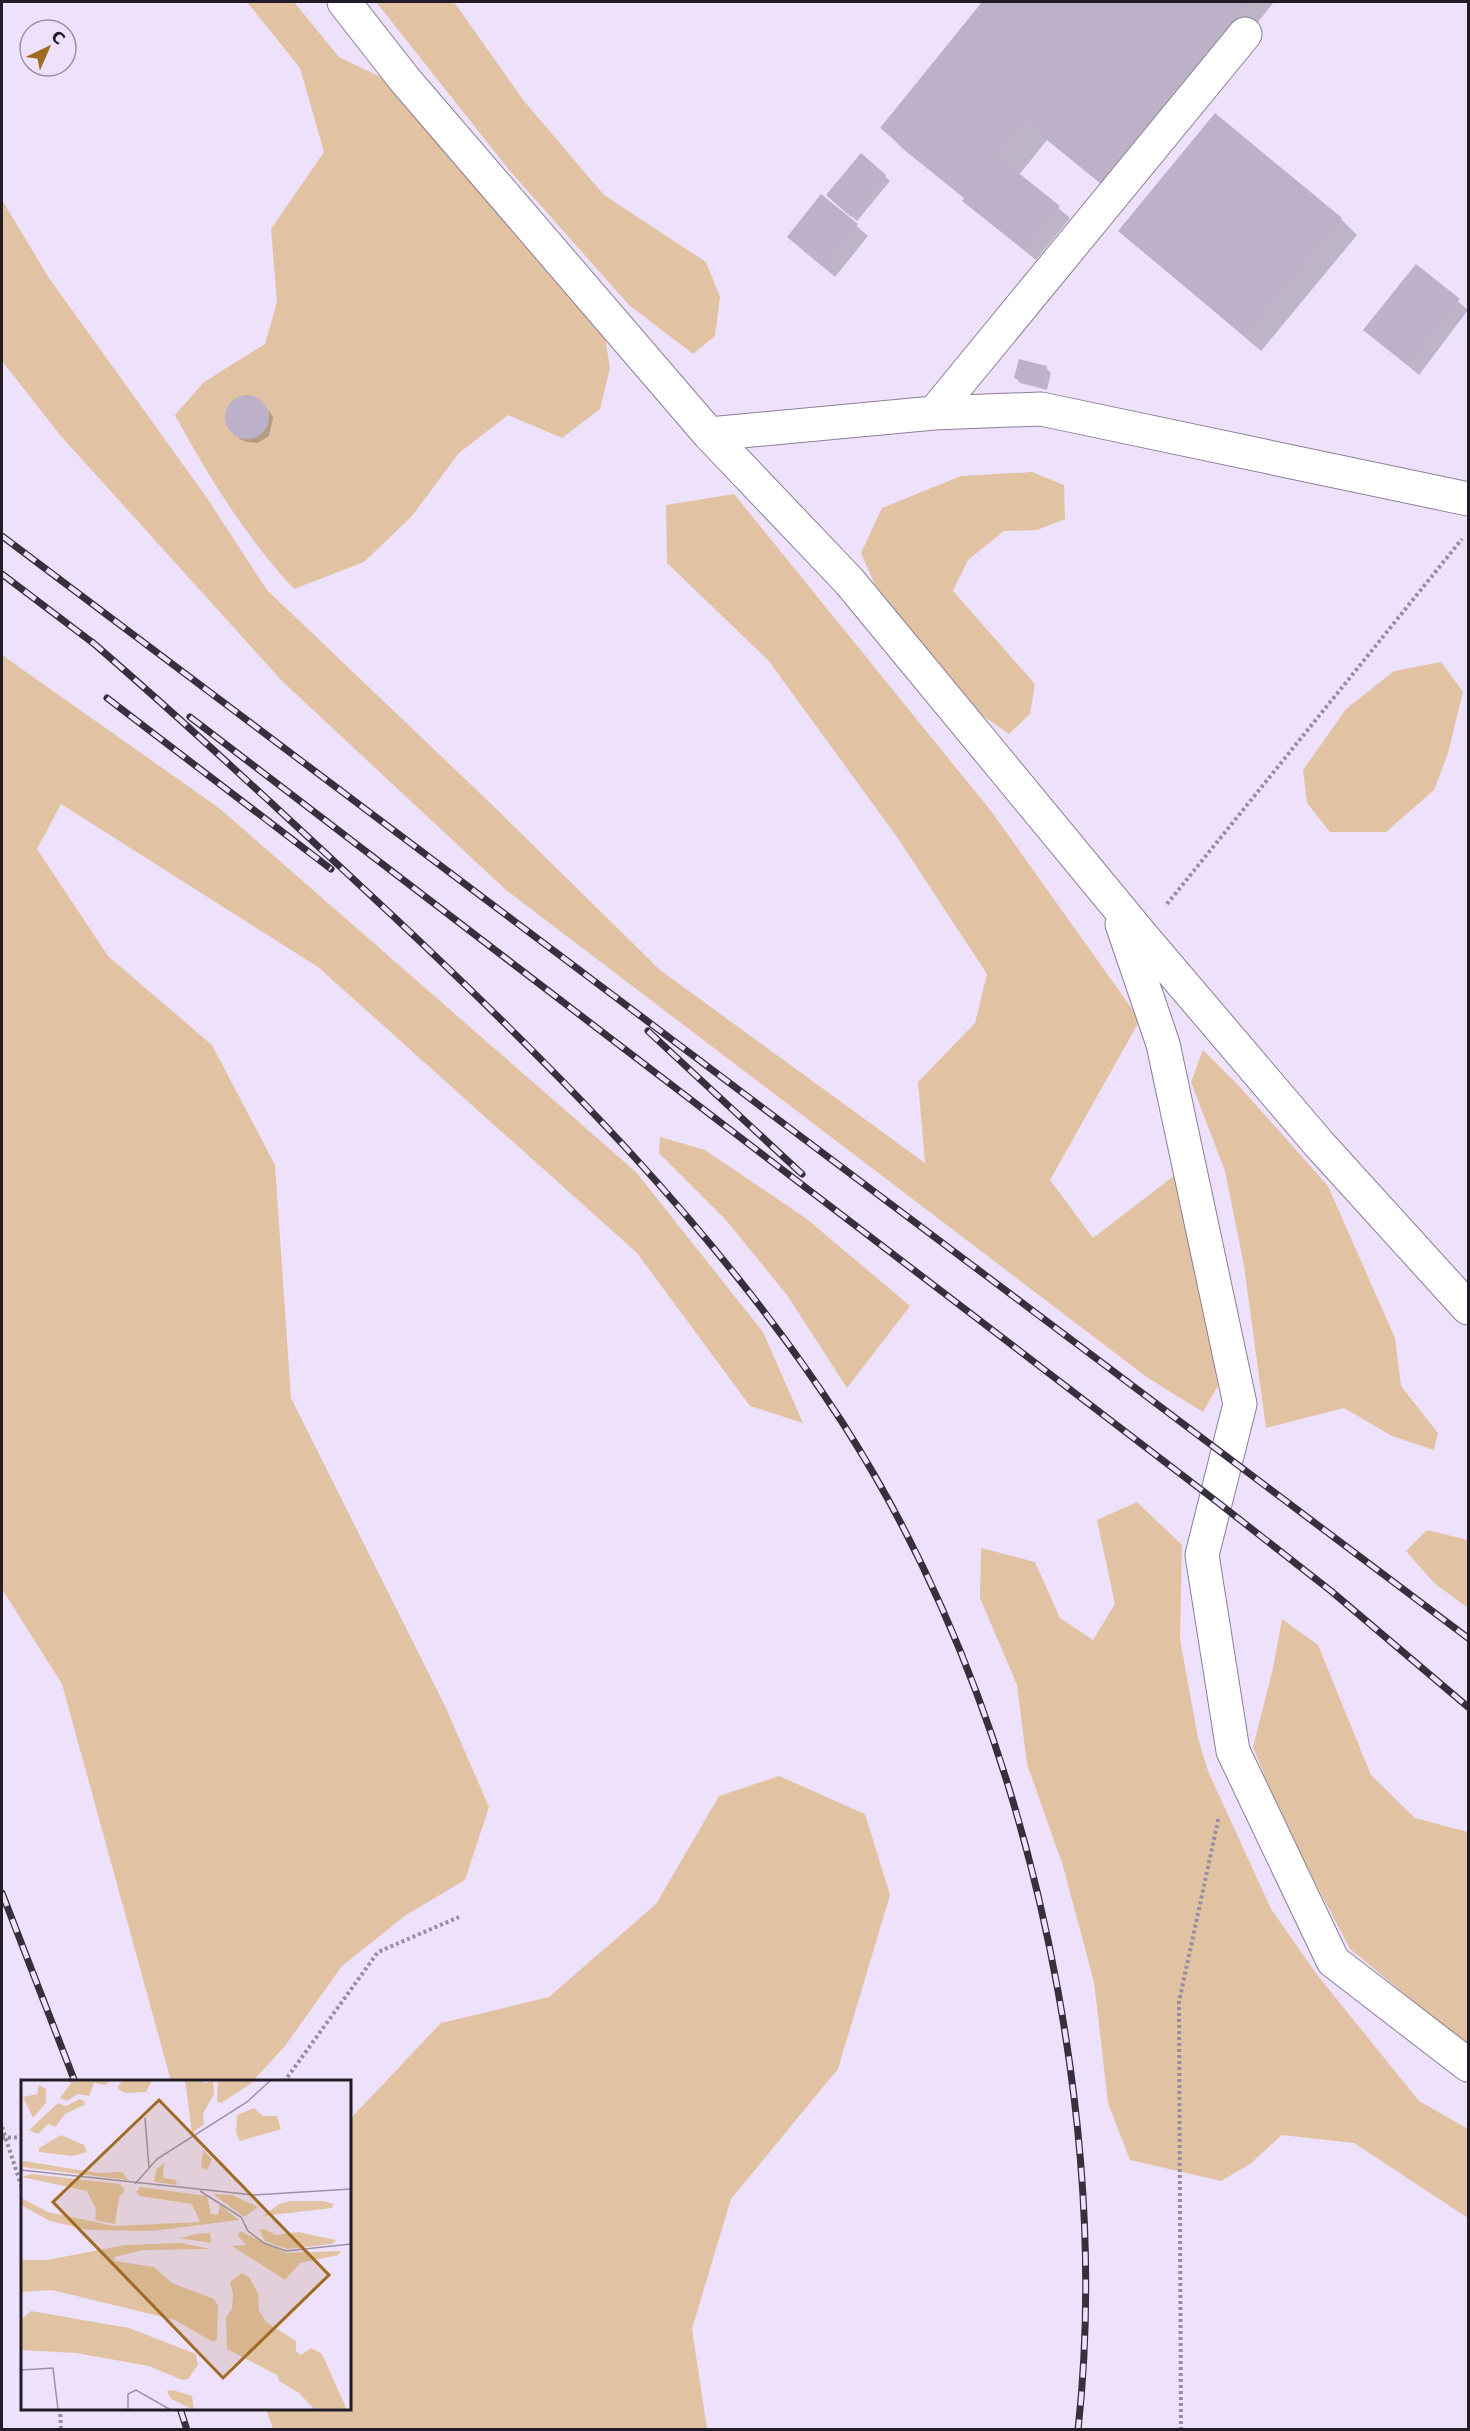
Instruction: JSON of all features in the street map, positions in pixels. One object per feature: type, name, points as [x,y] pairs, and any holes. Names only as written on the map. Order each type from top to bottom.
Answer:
[{"type":"lane","points":[[344,2],[405,80],[709,434],[849,581],[1116,905],[1319,1144],[1468,1308]]},
{"type":"lane","points":[[934,413],[1245,34]]},
{"type":"lane","points":[[709,434],[934,413],[1041,409],[1468,499]]},
{"type":"lane","points":[[1116,905],[1163,1044],[1240,1404],[1202,1555],[1233,1751],[1333,1961],[1468,2065]]},
{"type":"path","points":[[1142,936],[1468,531]]},
{"type":"path","points":[[1181,2430],[1179,2002],[1233,1751]]},
{"type":"path","points":[[285,2080],[378,1952],[459,1917]]},
{"type":"path","points":[[2,2127],[3,2137],[21,2185]]},
{"type":"path","points":[[3,2137],[21,2137]]},
{"type":"path","points":[[60,2410],[61,2430]]},
{"type":"shaded area","points":[[247,2],[294,2],[339,57],[389,81],[605,337],[610,368],[600,409],[562,438],[508,415],[459,453],[412,516],[364,562],[294,589],[244,528],[175,415],[204,382],[265,344],[277,302],[271,229],[324,152],[300,68]]},
{"type":"shaded area","points":[[376,2],[454,2],[524,101],[604,195],[706,262],[720,297],[715,336],[693,354],[629,305],[510,171]]},
{"type":"shaded area","points":[[2,200],[49,278],[207,498],[267,590],[486,799],[660,970],[925,1163],[918,1082],[975,1023],[987,974],[897,837],[768,660],[667,563],[666,505],[734,494],[991,811],[1140,1020],[1050,1180],[1093,1238],[1179,1172],[1218,1386],[1203,1412],[1148,1378],[506,890],[282,681],[60,435],[2,361]]},
{"type":"shaded area","points":[[1032,472],[1064,485],[1065,519],[1037,530],[1004,531],[968,560],[953,591],[1035,684],[1030,714],[1009,734],[975,710],[875,585],[861,553],[882,508],[961,476]]},
{"type":"shaded area","points":[[2,655],[219,808],[636,1172],[763,1332],[803,1423],[750,1406],[637,1253],[318,967],[61,804],[37,849],[108,956],[212,1045],[275,1165],[291,1398],[446,1708],[489,1807],[465,1880],[406,1915],[342,1966],[285,2046],[254,2080],[171,2080],[62,1684],[2,1589]]},
{"type":"shaded area","points":[[1441,662],[1463,692],[1448,753],[1434,790],[1386,832],[1330,832],[1307,803],[1303,770],[1346,709],[1394,671]]},
{"type":"shaded area","points":[[1203,1050],[1239,1086],[1328,1186],[1395,1338],[1401,1386],[1438,1433],[1434,1450],[1392,1436],[1344,1408],[1266,1428],[1244,1266],[1225,1171],[1191,1082]]},
{"type":"shaded area","points":[[660,1137],[705,1150],[807,1219],[910,1306],[847,1388],[787,1295],[725,1219],[659,1153]]},
{"type":"shaded area","points":[[1137,1502],[1182,1545],[1180,1639],[1198,1738],[1208,1771],[1271,1909],[1318,1976],[1419,2101],[1468,2129],[1468,2218],[1354,2143],[1282,2135],[1250,2164],[1221,2181],[1130,2160],[1108,2103],[1094,1982],[1063,1866],[1027,1764],[1017,1685],[980,1598],[981,1548],[1035,1562],[1060,1618],[1093,1640],[1115,1604],[1097,1520]]},
{"type":"shaded area","points":[[1427,1530],[1468,1540],[1468,1608],[1434,1583],[1406,1551]]},
{"type":"shaded area","points":[[1282,1619],[1318,1645],[1371,1775],[1415,1818],[1468,1832],[1468,2046],[1350,1949],[1282,1819],[1253,1747],[1273,1668]]},
{"type":"shaded area","points":[[779,1776],[865,1814],[890,1895],[838,2069],[731,2199],[692,2329],[707,2429],[273,2429],[266,2410],[351,2410],[351,2118],[441,2023],[549,1997],[656,1904],[719,1796]]},
{"type":"building","points":[[982,2],[1121,2],[997,156],[1060,206],[1025,250],[962,201],[965,197],[880,128]]},
{"type":"building","points":[[1123,2],[1245,2],[1100,182],[1026,122]]},
{"type":"building","points":[[1215,113],[1342,218],[1244,336],[1118,231]]},
{"type":"building","points":[[861,153],[886,175],[851,217],[826,195]]},
{"type":"building","points":[[821,194],[858,224],[823,267],[787,237]]},
{"type":"building","points":[[1416,264],[1460,299],[1407,365],[1363,330]]},
{"type":"building","points":[[1019,359],[1047,366],[1042,386],[1014,378]]},
{"type":"building","points":[[247,395],[262,402],[269,417],[262,432],[247,439],[232,432],[225,417],[232,402]]},
{"type":"railway","points":[[2,536],[1468,1638]]},
{"type":"railway","points":[[2,574],[97,646]]},
{"type":"railway","points":[[92,642],[169,709],[394,917],[516,1034],[633,1156],[689,1219],[794,1352],[842,1422],[881,1487],[917,1555],[978,1696],[1025,1842],[1043,1916],[1067,2045],[1084,2210],[1085,2320],[1078,2430]]},
{"type":"railway","points":[[107,698],[331,869]]},
{"type":"railway","points":[[190,717],[1216,1501],[1331,1591],[1468,1707]]},
{"type":"railway","points":[[648,1031],[802,1174]]},
{"type":"railway","points":[[2,1893],[74,2080]]},
{"type":"railway","points":[[181,2410],[187,2430]]}]
